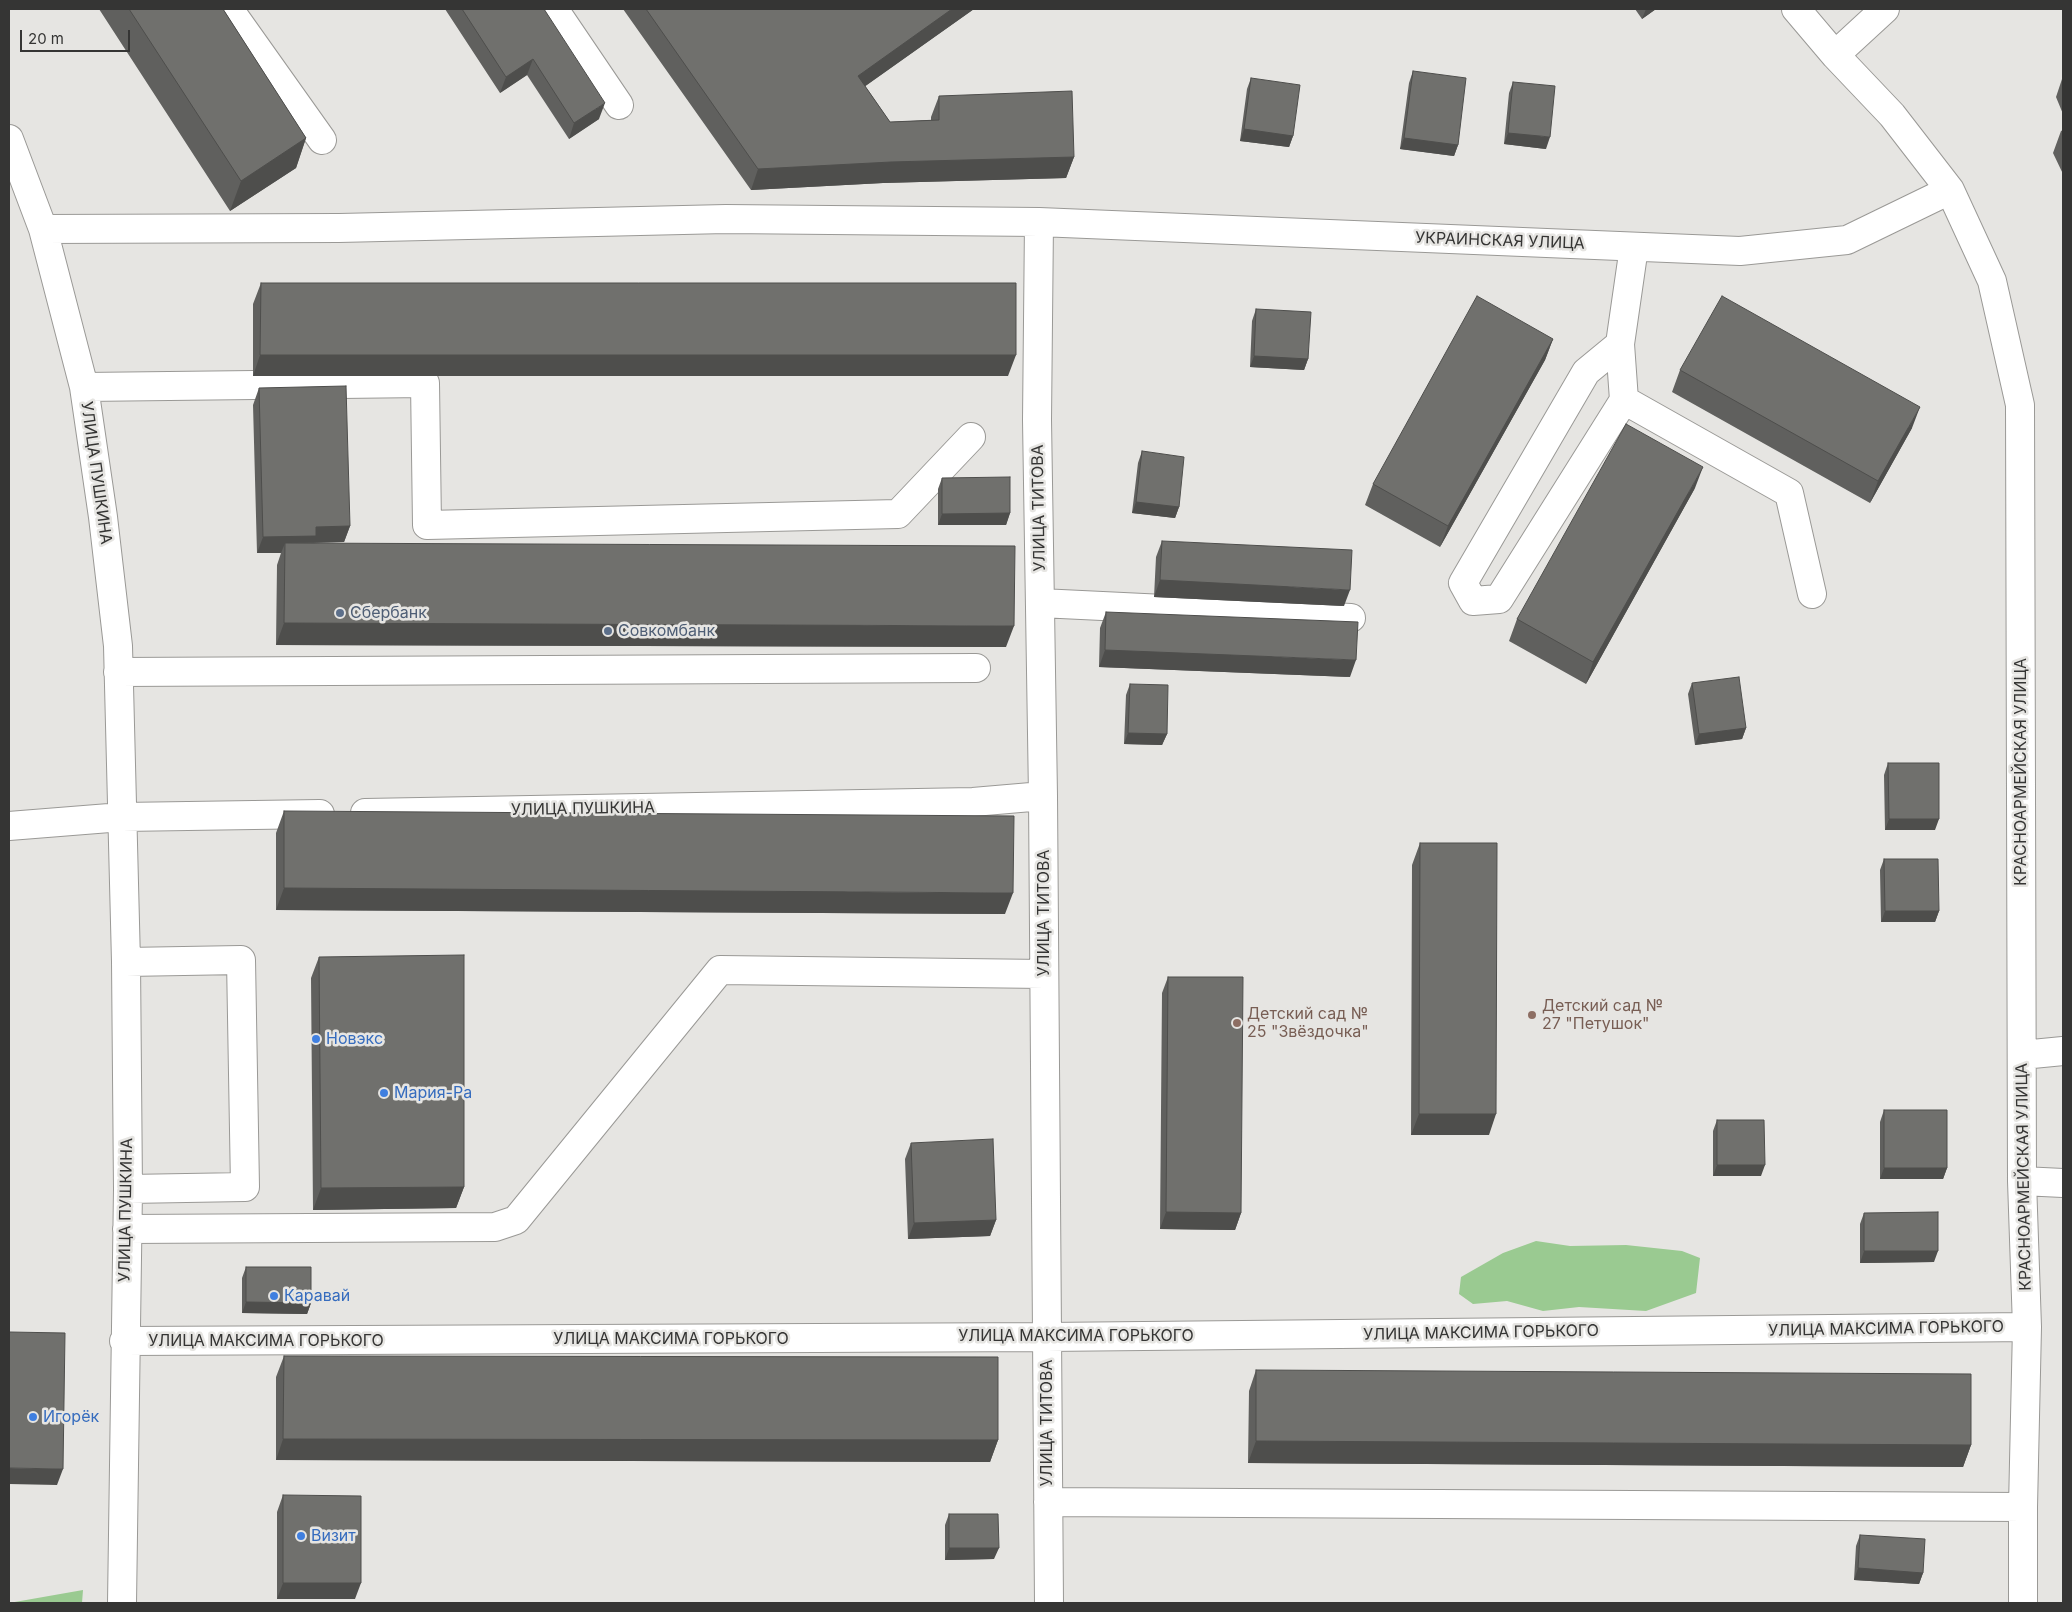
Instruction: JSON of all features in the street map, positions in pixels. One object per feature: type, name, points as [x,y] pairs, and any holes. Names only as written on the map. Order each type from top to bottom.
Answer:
[{"type":"street","points":[[229,9],[322,140]]},
{"type":"street","points":[[554,9],[619,105]]},
{"type":"street","name":"КРАСНОАРМЕЙСКАЯ УЛИЦА","points":[[1796,9],[1835,55],[1892,115],[1950,190],[1992,281],[2020,405],[2022,1181],[2027,1327],[2023,1603]]},
{"type":"street","points":[[1835,55],[1885,9]]},
{"type":"street","name":"УЛИЦА ПУШКИНА","points":[[9,139],[43,229],[84,387],[103,517],[118,646],[126,962],[128,1189],[124,1342],[122,1603]]},
{"type":"street","name":"УКРАИНСКАЯ УЛИЦА","points":[[43,229],[339,228],[726,219],[1039,222],[1740,251],[1847,240],[1950,190]]},
{"type":"street","name":"УЛИЦА ТИТОВА","points":[[1039,222],[1037,420],[1043,796],[1048,1603]]},
{"type":"street","points":[[1620,344],[1586,372],[1463,583],[1473,601],[1499,599],[1624,400],[1620,344],[1634,247]]},
{"type":"street","points":[[84,387],[424,383],[427,525],[898,514],[971,438]]},
{"type":"street","points":[[1624,400],[1789,493],[1812,594]]},
{"type":"street","points":[[1040,603],[1351,618]]},
{"type":"street","points":[[118,672],[976,668]]},
{"type":"street","name":"УЛИЦА ПУШКИНА","points":[[9,826],[122,817],[973,802],[1043,796]]},
{"type":"street","points":[[126,962],[241,960],[245,1187],[128,1189]]},
{"type":"street","points":[[127,1229],[495,1227],[516,1220],[720,970],[1044,974]]},
{"type":"street","points":[[2022,1055],[2063,1051]]},
{"type":"street","points":[[2022,1181],[2063,1183]]},
{"type":"street","name":"УЛИЦА МАКСИМА ГОРЬКОГО","points":[[124,1342],[1046,1337],[2027,1327]]},
{"type":"street","points":[[1048,1502],[2023,1507]]},
{"type":"green space","points":[[1536,1241],[1570,1246],[1626,1245],[1682,1251],[1700,1258],[1696,1293],[1646,1311],[1579,1307],[1543,1311],[1507,1301],[1473,1304],[1459,1294],[1461,1277],[1503,1253]]},
{"type":"green space","points":[[83,1590],[82,1603],[9,1603]]},
{"type":"building","points":[[129,9],[223,9],[306,138],[241,181]]},
{"type":"building","points":[[462,9],[544,9],[605,103],[574,123],[533,59],[506,77]]},
{"type":"building","points":[[646,9],[952,9],[858,76],[890,122],[939,120],[939,96],[1072,91],[1074,157],[891,162],[758,169]]},
{"type":"building","points":[[1413,71],[1466,78],[1458,145],[1404,138]]},
{"type":"building","points":[[1251,78],[1300,85],[1293,136],[1244,129]]},
{"type":"building","points":[[1513,82],[1555,86],[1550,137],[1508,133]]},
{"type":"building","points":[[261,283],[1016,283],[1016,355],[260,355]]},
{"type":"building","points":[[1477,296],[1553,339],[1448,526],[1373,484]]},
{"type":"building","points":[[1722,296],[1920,407],[1878,481],[1680,370]]},
{"type":"building","points":[[1256,309],[1311,312],[1308,359],[1254,356]]},
{"type":"building","points":[[346,386],[350,526],[316,527],[316,536],[263,537],[259,388]]},
{"type":"building","points":[[1626,424],[1703,467],[1593,662],[1517,619]]},
{"type":"building","points":[[1142,451],[1184,457],[1179,507],[1136,502]]},
{"type":"building","points":[[1010,477],[1010,513],[942,514],[942,478]]},
{"type":"building","points":[[1162,541],[1352,550],[1350,590],[1160,580]]},
{"type":"building","points":[[285,543],[1015,546],[1014,626],[284,623]]},
{"type":"building","points":[[1106,612],[1358,622],[1356,660],[1105,650]]},
{"type":"building","points":[[1739,677],[1746,728],[1699,734],[1692,683]]},
{"type":"building","points":[[1130,684],[1168,685],[1167,734],[1128,733]]},
{"type":"building","points":[[1888,763],[1939,763],[1939,819],[1889,819]]},
{"type":"building","points":[[284,811],[1014,816],[1013,893],[284,888]]},
{"type":"building","points":[[1420,843],[1497,843],[1496,1114],[1419,1114]]},
{"type":"building","points":[[1884,859],[1938,859],[1939,911],[1885,911]]},
{"type":"building","name":"Мария-Ра","points":[[464,955],[464,1187],[321,1188],[319,957]]},
{"type":"building","points":[[1168,977],[1243,977],[1241,1213],[1166,1212]]},
{"type":"building","points":[[1884,1110],[1947,1110],[1947,1168],[1884,1168]]},
{"type":"building","points":[[1717,1120],[1764,1120],[1765,1165],[1717,1165]]},
{"type":"building","points":[[993,1139],[996,1220],[914,1223],[911,1143]]},
{"type":"building","points":[[1938,1212],[1938,1251],[1864,1251],[1864,1213]]},
{"type":"building","name":"Каравай","points":[[246,1267],[311,1267],[311,1303],[246,1302]]},
{"type":"building","name":"Игорёк","points":[[9,1332],[65,1333],[63,1469],[9,1468]]},
{"type":"building","points":[[284,1356],[998,1357],[998,1440],[283,1439]]},
{"type":"building","points":[[1256,1370],[1971,1374],[1971,1445],[1256,1441]]},
{"type":"building","points":[[283,1495],[361,1496],[361,1583],[283,1583]]},
{"type":"building","points":[[949,1514],[998,1514],[999,1548],[949,1548]]},
{"type":"building","points":[[1860,1535],[1925,1539],[1923,1573],[1858,1568]]},
{"type":"place","name":"Сбербанк","points":[[340,613]]},
{"type":"place","name":"Совкомбанк","points":[[608,631]]},
{"type":"place","name":"Детский сад № 27 \"Петушок\"","points":[[1532,1015]]},
{"type":"place","name":"Детский сад № 25 \"Звёздочка\"","points":[[1237,1023]]},
{"type":"place","name":"Новэкс","points":[[316,1039]]},
{"type":"place","name":"Мария-Ра","points":[[384,1093]]},
{"type":"place","name":"Каравай","points":[[274,1296]]},
{"type":"place","name":"Игорёк","points":[[33,1417]]},
{"type":"place","name":"Визит","points":[[301,1536]]}]
